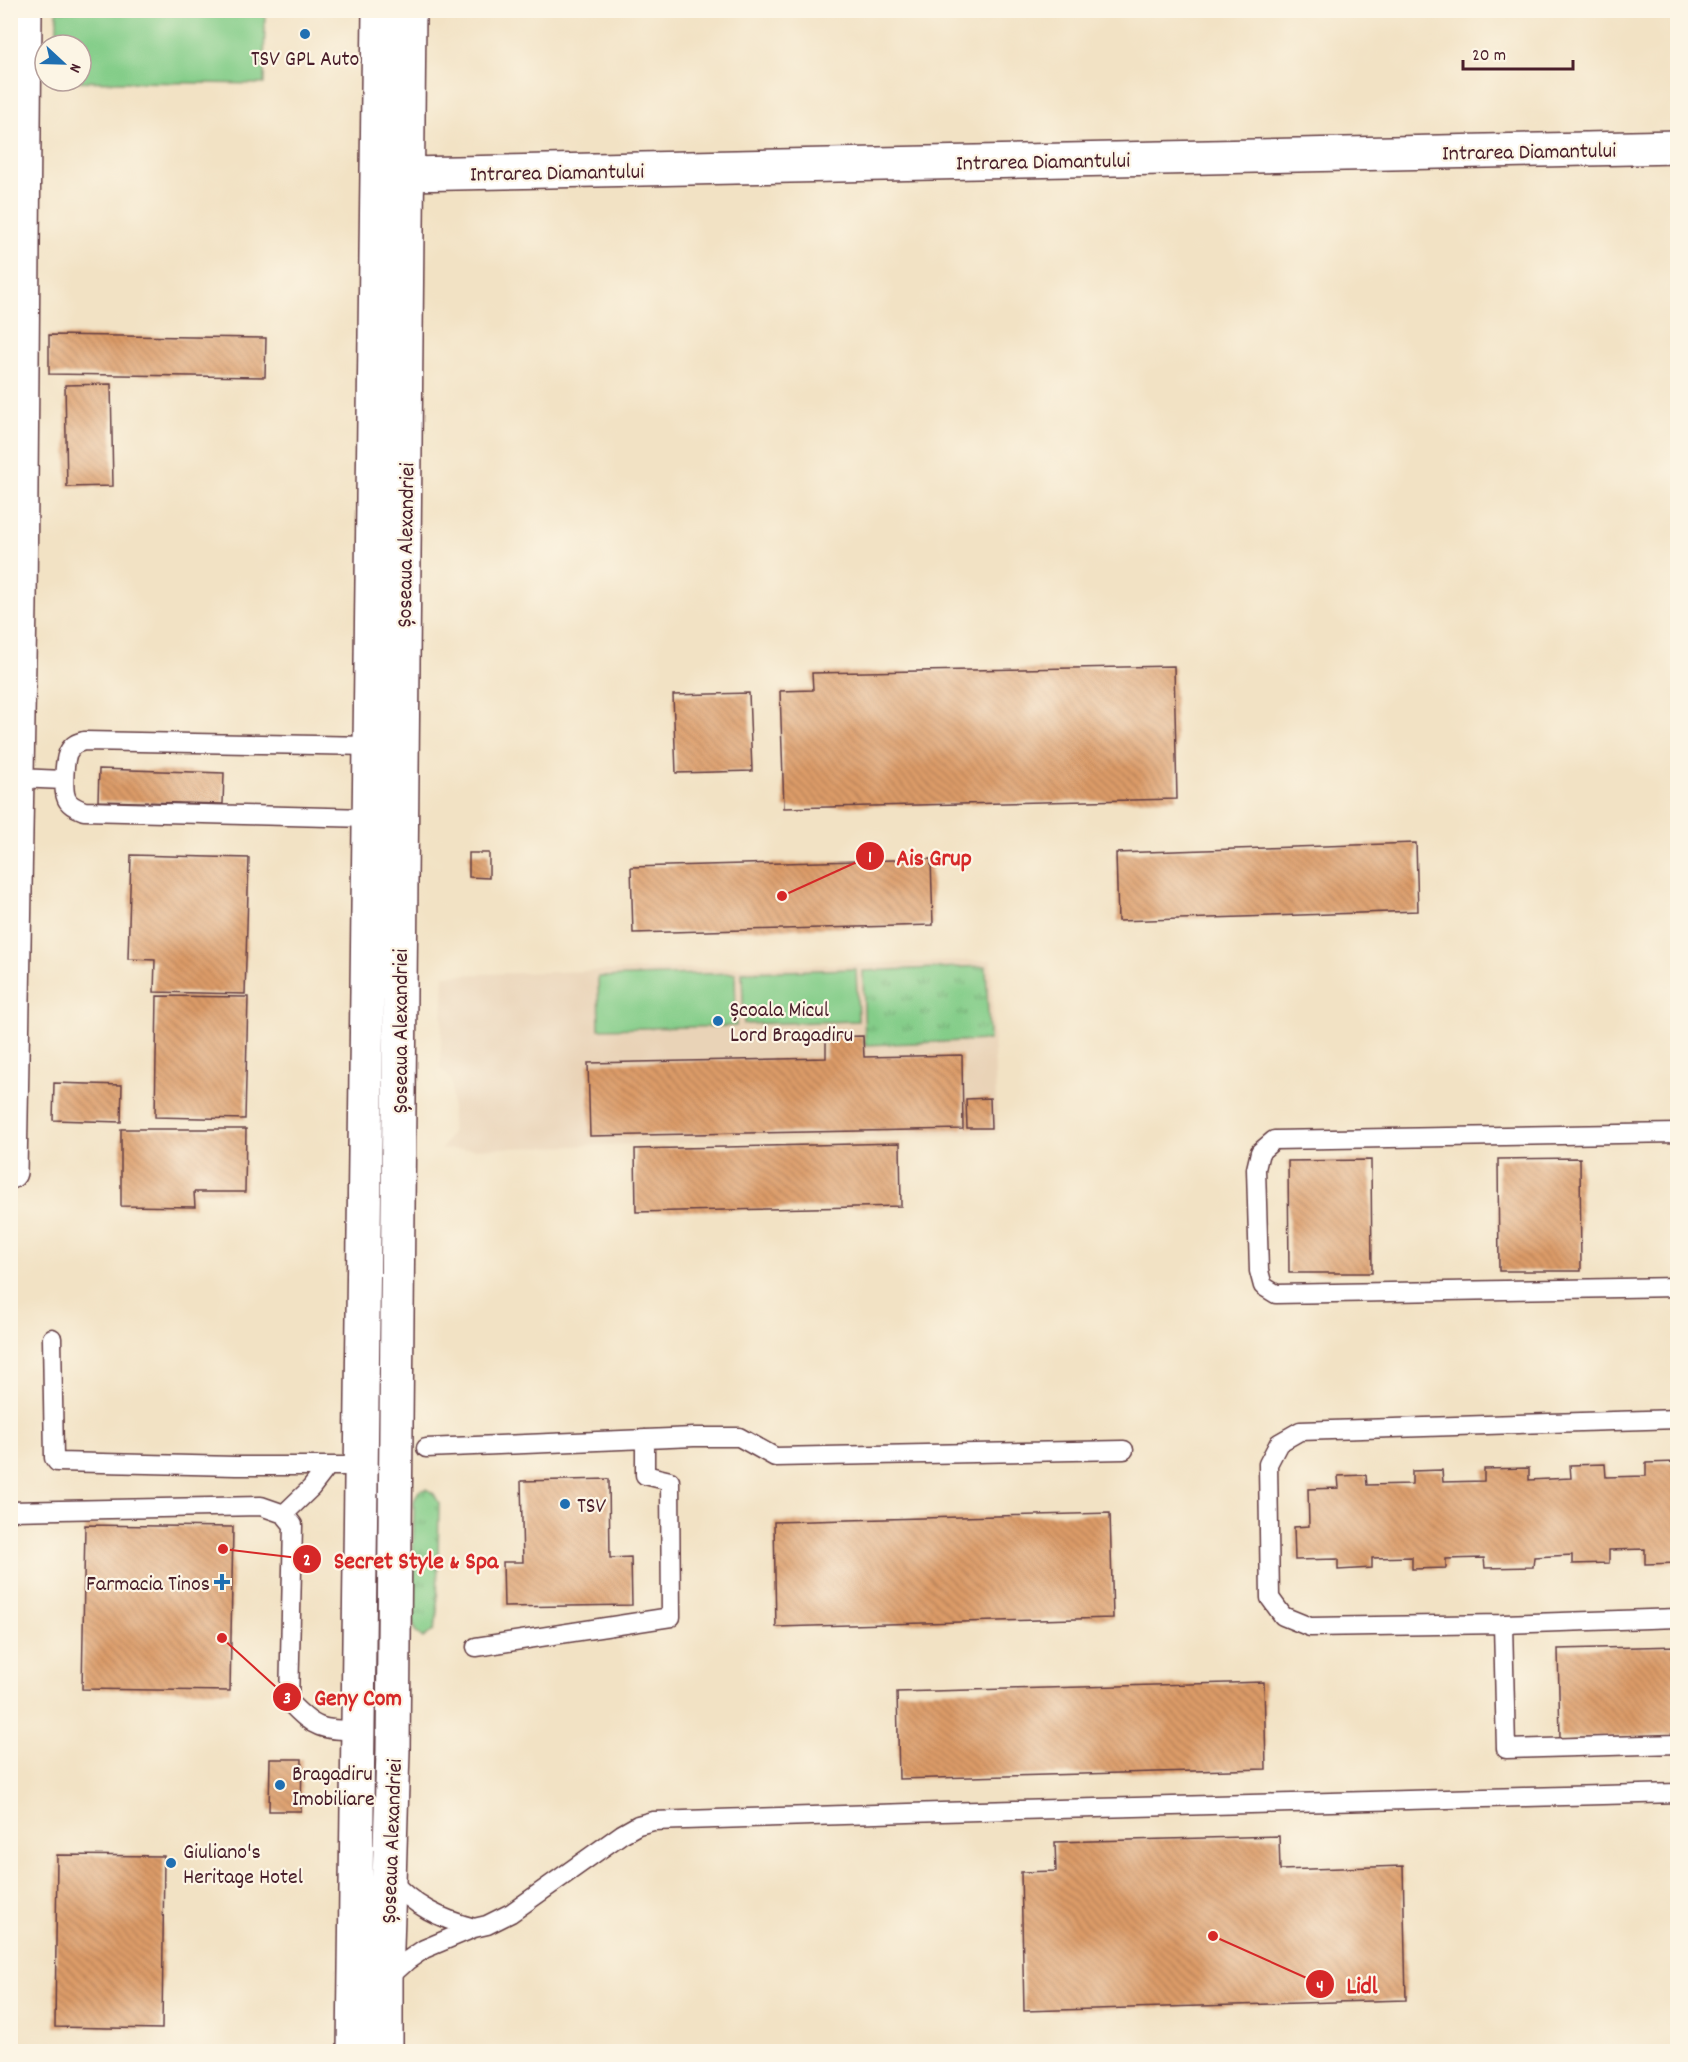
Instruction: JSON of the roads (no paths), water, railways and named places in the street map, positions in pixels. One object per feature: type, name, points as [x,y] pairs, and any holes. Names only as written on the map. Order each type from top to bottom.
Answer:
[{"type":"main road","points":[[10,1172],[17,778],[15,603],[25,10]]},
{"type":"main road","name":"Șoseaua Alexandriei","points":[[354,2052],[379,10]]},
{"type":"main road","name":"Șoseaua Alexandriei","points":[[386,2052],[393,1751],[409,10]]},
{"type":"main road","name":"Intrarea Diamantului","points":[[408,174],[1677,147]]},
{"type":"lane","points":[[369,818],[84,811],[73,807],[66,798],[64,780],[67,753],[74,744],[84,741],[370,746]]},
{"type":"lane","points":[[17,778],[64,780]]},
{"type":"lane","points":[[1677,1133],[1274,1140],[1260,1152],[1256,1169],[1259,1271],[1263,1286],[1276,1294],[1677,1287]]},
{"type":"lane","points":[[52,1338],[54,1458],[57,1462],[361,1466]]},
{"type":"lane","points":[[1677,1419],[1300,1431],[1279,1443],[1268,1464],[1270,1599],[1283,1616],[1310,1627],[1677,1618]]},
{"type":"lane","points":[[426,1448],[739,1437],[775,1457],[1124,1450]]},
{"type":"lane","points":[[476,1647],[671,1617],[670,1481],[645,1475],[645,1439]]},
{"type":"lane","points":[[284,1514],[328,1466]]},
{"type":"lane","points":[[10,1511],[261,1506],[284,1514],[293,1525],[294,1573],[289,1702],[303,1717],[326,1730],[358,1730]]},
{"type":"lane","points":[[1503,1624],[1506,1749],[1677,1744]]},
{"type":"lane","points":[[386,1980],[424,1949],[474,1928],[487,1925],[511,1913],[622,1834],[638,1825],[653,1821],[1677,1793]]},
{"type":"lane","points":[[390,1879],[401,1892],[427,1911],[474,1928]]},
{"type":"place","name":"TSV GPL Auto","points":[[305,34]]},
{"type":"place","name":"Ais Grup","points":[[782,896]]},
{"type":"place","name":"Școala Micul Lord Bragadiru","points":[[718,1021]]},
{"type":"place","name":"TSV","points":[[565,1504]]},
{"type":"place","name":"Secret Style & Spa","points":[[223,1549]]},
{"type":"place","name":"Farmacia Tinos","points":[[222,1582]]},
{"type":"place","name":"Geny Com","points":[[222,1638]]},
{"type":"place","name":"Bragadiru Imobiliare","points":[[280,1785]]},
{"type":"place","name":"Giuliano's Heritage Hotel","points":[[171,1863]]},
{"type":"place","name":"Lidl","points":[[1213,1936]]}]
